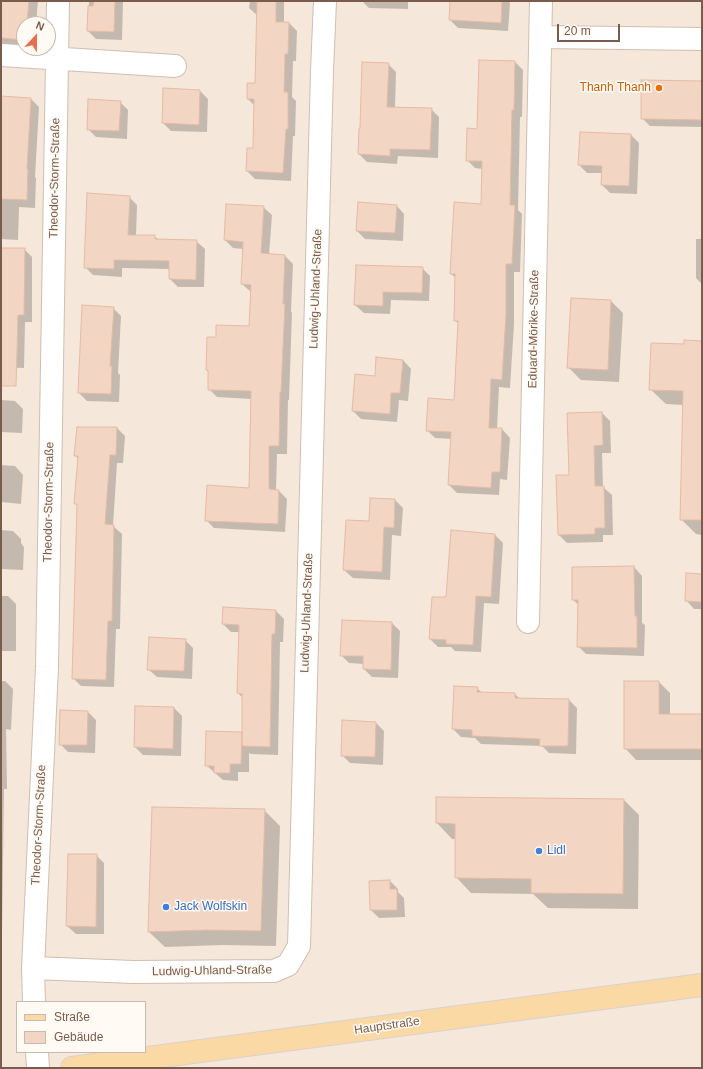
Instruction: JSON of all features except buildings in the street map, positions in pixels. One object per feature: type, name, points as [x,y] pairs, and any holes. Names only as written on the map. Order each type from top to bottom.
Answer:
[{"type":"main road","name":"Hauptstraße","points":[[72,1068],[702,985]]},
{"type":"street","name":"Theodor-Storm-Straße","points":[[34,1001],[33,968],[47,667],[58,1]]},
{"type":"street","name":"Ludwig-Uhland-Straße","points":[[33,968],[133,972],[274,971],[288,965],[299,946],[325,1]]},
{"type":"street","name":"Eduard-Mörike-Straße","points":[[528,622],[541,1]]},
{"type":"street","points":[[541,37],[702,39]]},
{"type":"street","points":[[1,55],[175,66]]},
{"type":"street","points":[[37,1053],[38,1068]]},
{"type":"shaded area","points":[[1,1],[702,1],[702,1068],[1,1068]]},
{"type":"place","name":"Thanh Thanh","points":[[659,88]]},
{"type":"place","name":"Lidl","points":[[539,851]]},
{"type":"place","name":"Jack Wolfskin","points":[[166,907]]}]
